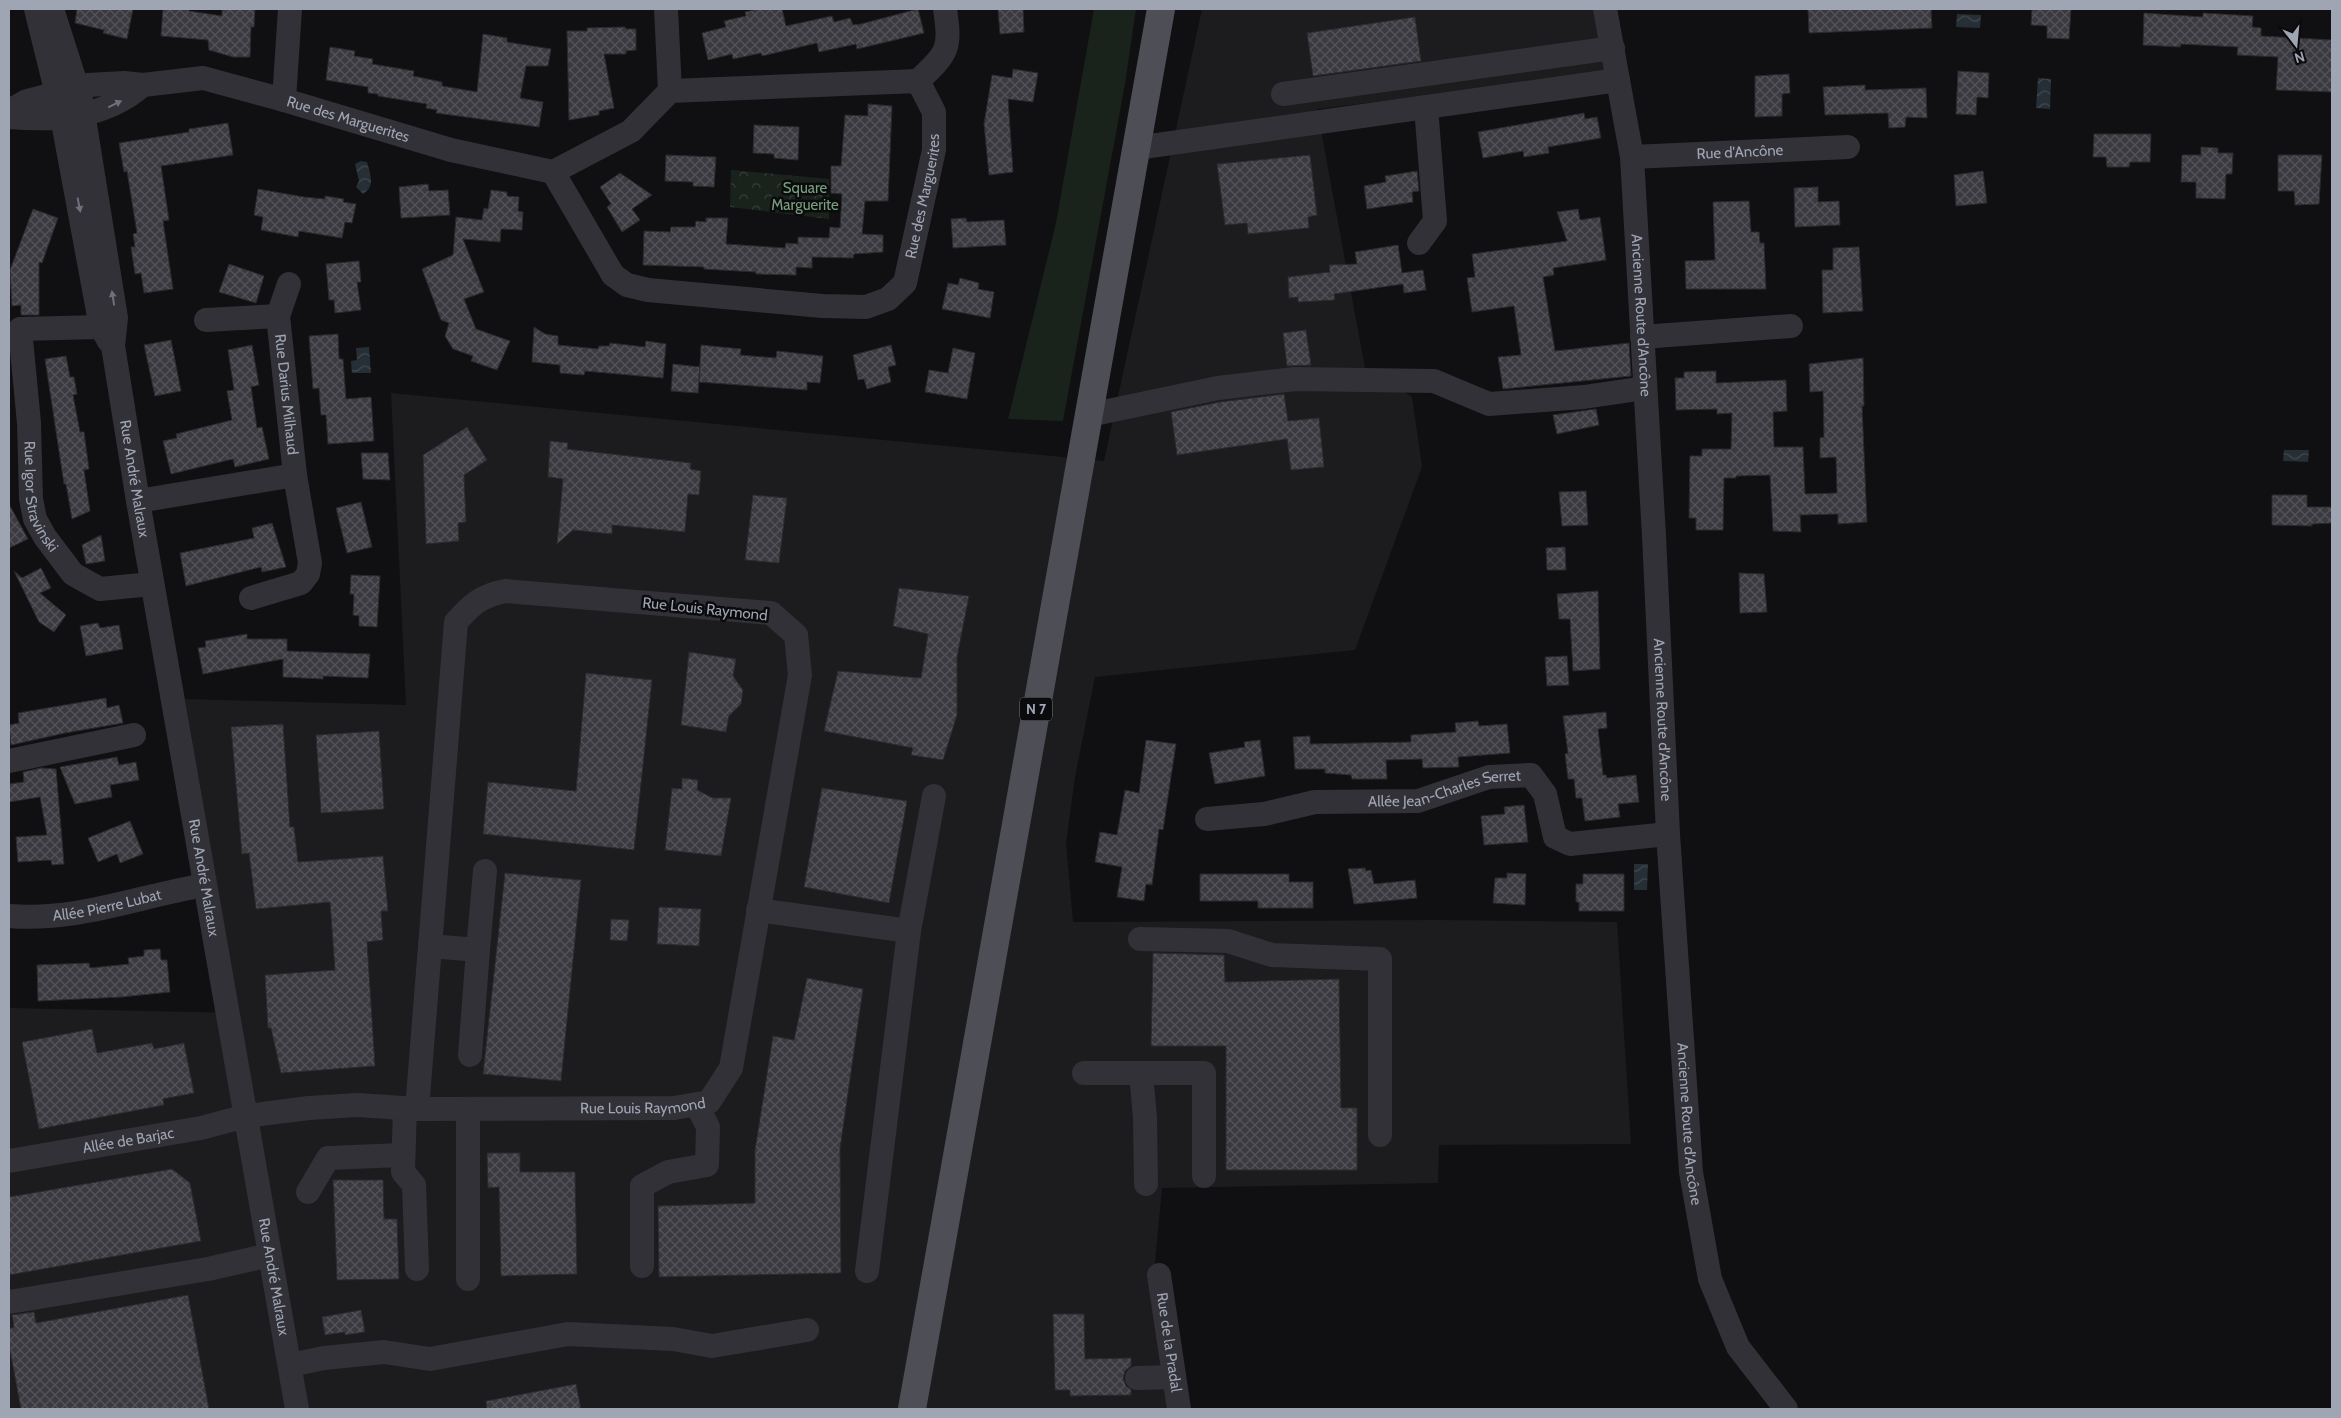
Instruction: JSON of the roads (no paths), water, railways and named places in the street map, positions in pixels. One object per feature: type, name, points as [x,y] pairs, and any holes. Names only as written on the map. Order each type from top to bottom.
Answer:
[{"type":"main road","name":"N 7","points":[[912,1409],[1161,9]]},
{"type":"street","points":[[36,9],[42,32],[70,103]]},
{"type":"street","points":[[52,9],[70,103]]},
{"type":"street","points":[[284,100],[290,9]]},
{"type":"street","points":[[666,9],[670,92]]},
{"type":"street","points":[[553,172],[631,131],[670,92],[918,81],[942,58],[949,36],[945,9]]},
{"type":"street","name":"Ancienne Route d'Ancône","points":[[1605,9],[1632,157],[1668,834],[1691,1172],[1710,1279],[1738,1347],[1786,1409]]},
{"type":"street","points":[[1283,94],[1613,48]]},
{"type":"street","name":"Rue des Marguerites","points":[[70,103],[124,83],[143,85],[203,78],[451,150],[553,172],[613,275],[627,284],[648,290],[822,306],[866,307],[888,298],[905,283],[934,150],[934,112],[918,81]]},
{"type":"street","points":[[1136,148],[1618,80]]},
{"type":"street","points":[[9,112],[27,101],[70,103]]},
{"type":"street","points":[[9,117],[70,103]]},
{"type":"street","name":"Rue André Malraux","points":[[70,103],[95,183],[116,318],[107,337]]},
{"type":"street","name":"Rue André Malraux","points":[[70,103],[107,337],[138,501],[298,1409]]},
{"type":"street","points":[[1419,243],[1435,221],[1426,107]]},
{"type":"street","name":"Rue d'Ancône","points":[[1632,157],[1848,148]]},
{"type":"street","name":"Rue Darius Milhaud","points":[[251,598],[302,583],[308,574],[310,563],[295,475],[278,316],[289,284]]},
{"type":"street","name":"Rue Darius Milhaud","points":[[206,320],[278,316]]},
{"type":"street","points":[[1642,337],[1791,326]]},
{"type":"street","name":"Rue Igor Stravinski","points":[[107,337],[14,330],[29,423],[31,499],[35,519],[44,537],[73,574],[100,589],[152,584]]},
{"type":"street","points":[[1088,415],[1218,388],[1296,379],[1434,381],[1489,404],[1584,397],[1645,388]]},
{"type":"street","name":"Rue Darius Milhaud","points":[[138,501],[295,475]]},
{"type":"street","name":"Rue Louis Raymond","points":[[246,1116],[358,1105],[411,1109],[674,1108],[709,1102],[731,1068],[800,675],[796,635],[771,613],[505,591],[486,595],[471,606],[456,622],[430,946],[411,1109]]},
{"type":"street","points":[[9,761],[134,735]]},
{"type":"street","name":"Allée Jean-Charles Serret","points":[[1207,819],[1264,814],[1315,802],[1418,801],[1489,777],[1531,775],[1546,794],[1555,837],[1570,844],[1668,834]]},
{"type":"street","points":[[867,1271],[909,931],[934,796]]},
{"type":"street","points":[[470,1055],[485,871]]},
{"type":"street","name":"Allée Pierre Lubat","points":[[9,916],[42,918],[102,909],[205,884]]},
{"type":"street","points":[[758,910],[909,931]]},
{"type":"street","points":[[1140,939],[1228,941],[1272,955],[1380,960],[1380,1135]]},
{"type":"street","points":[[430,946],[478,950]]},
{"type":"street","points":[[1084,1072],[1204,1073],[1204,1176]]},
{"type":"street","points":[[1141,1073],[1145,1118],[1146,1184]]},
{"type":"street","points":[[642,1266],[642,1186],[668,1172],[707,1165],[708,1127],[696,1105]]},
{"type":"street","points":[[411,1109],[402,1155],[403,1172],[414,1185],[417,1269]]},
{"type":"street","points":[[468,1109],[468,1279]]},
{"type":"street","name":"Allée de Barjac","points":[[9,1161],[201,1128],[246,1116]]},
{"type":"street","points":[[308,1192],[328,1158],[402,1155]]},
{"type":"street","points":[[9,1302],[208,1269],[270,1255]]},
{"type":"street","name":"Rue de la Pradal","points":[[1159,1275],[1179,1409]]},
{"type":"street","points":[[290,1365],[324,1358],[384,1352],[430,1359],[568,1334],[673,1339],[712,1346],[807,1330]]},
{"type":"street","points":[[1137,1378],[1174,1377]]},
{"type":"water","points":[[1957,14],[1981,15],[1980,28],[1956,27]]},
{"type":"water","points":[[2038,78],[2051,79],[2050,109],[2036,108]]},
{"type":"water","points":[[361,161],[367,162],[371,180],[370,187],[363,194],[356,187],[359,181],[355,164]]},
{"type":"water","points":[[369,347],[371,373],[352,373],[351,361],[357,360],[356,348]]},
{"type":"water","points":[[2284,450],[2309,450],[2308,462],[2283,461]]},
{"type":"water","points":[[1634,864],[1648,864],[1647,890],[1634,890]]},
{"type":"park label","name":"Square Marguerite","points":[[805,196]]}]
